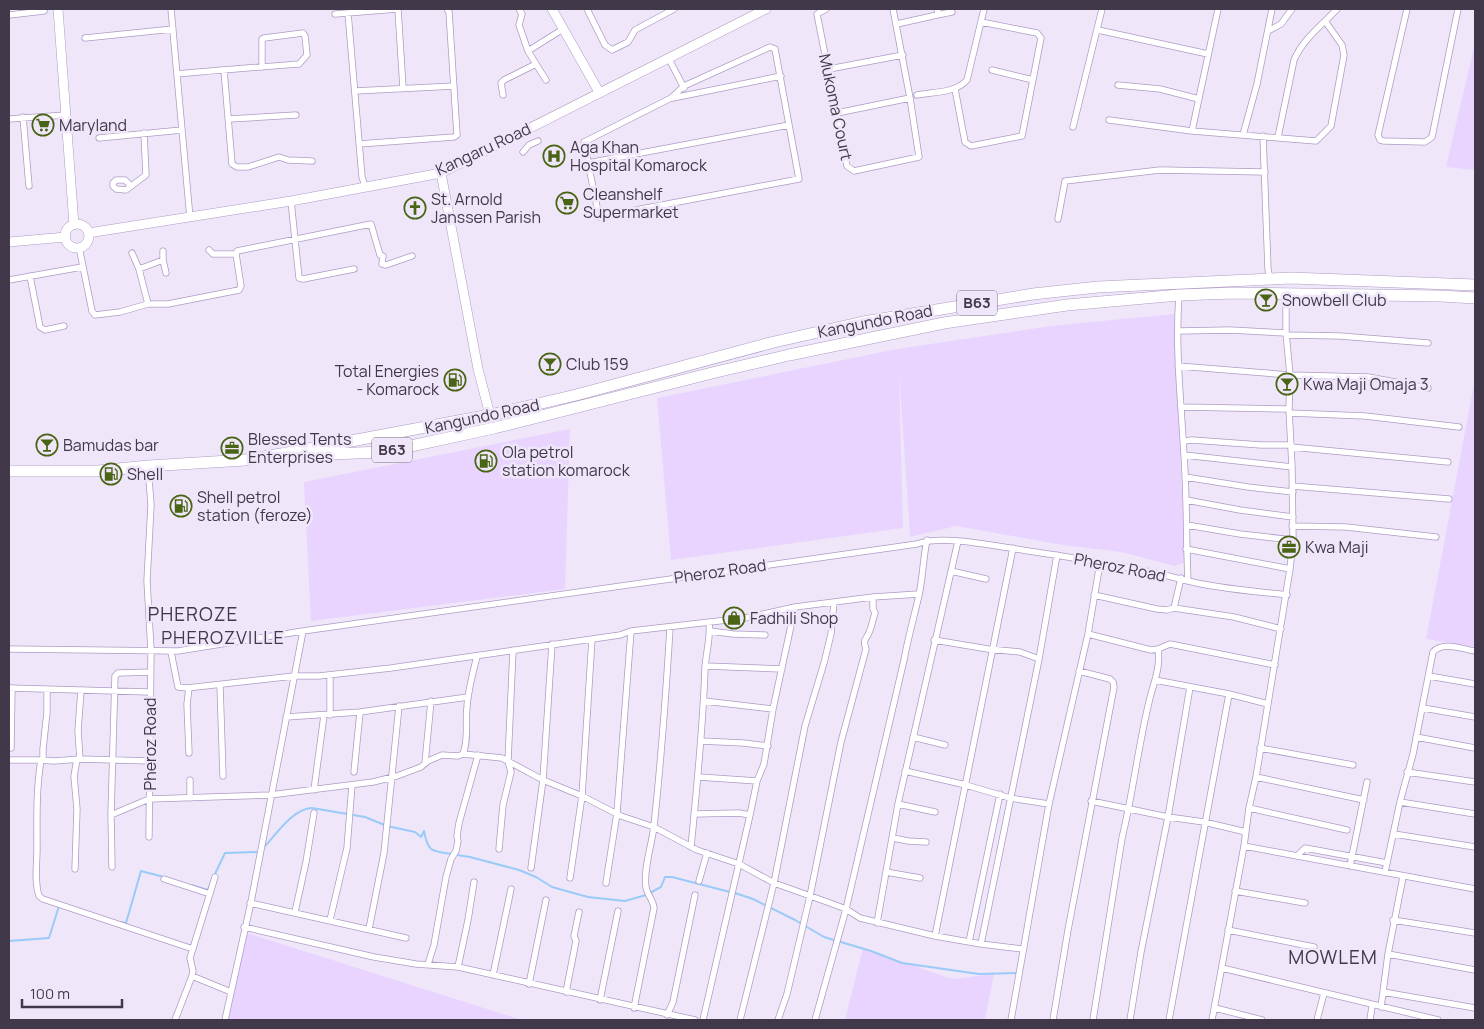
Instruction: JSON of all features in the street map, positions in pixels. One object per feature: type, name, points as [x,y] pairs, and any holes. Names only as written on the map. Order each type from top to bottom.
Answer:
[{"type":"highway","name":"Kangundo Road","points":[[9,470],[98,471],[245,460],[287,454],[490,415],[576,395],[774,342],[862,322],[1034,294],[1098,287],[1312,278],[1475,285]]},
{"type":"highway","name":"Kangundo Road","points":[[287,454],[312,455],[382,452],[488,430],[744,366],[944,323],[1066,305],[1179,294],[1286,292],[1475,298]]},
{"type":"main road","points":[[58,9],[74,225]]},
{"type":"main road","points":[[552,9],[598,92]]},
{"type":"main road","name":"Kangaru Road","points":[[88,233],[291,201],[442,173],[598,92],[669,59],[766,9]]},
{"type":"main road","points":[[442,173],[478,369],[490,415]]},
{"type":"main road","points":[[74,225],[81,225],[88,233],[88,241],[82,246],[72,246],[66,237],[68,228],[74,225]]},
{"type":"main road","points":[[9,242],[66,237]]},
{"type":"street","points":[[172,9],[190,218]]},
{"type":"street","points":[[335,14],[397,9],[403,88]]},
{"type":"street","points":[[360,144],[455,136],[457,133],[449,12],[447,9]]},
{"type":"street","points":[[519,9],[522,14],[519,25],[528,51],[546,80]]},
{"type":"street","points":[[588,9],[605,45],[612,50],[628,42],[635,30],[674,9]]},
{"type":"street","name":"Mukoma Court","points":[[826,9],[817,14],[846,161],[850,169],[854,171],[862,170],[904,162],[919,157],[910,98]]},
{"type":"street","points":[[837,113],[910,98],[894,9]]},
{"type":"street","points":[[918,95],[956,89],[967,80],[984,9]]},
{"type":"street","points":[[1073,128],[1102,9]]},
{"type":"street","points":[[1192,131],[1218,9]]},
{"type":"street","points":[[1243,135],[1257,84],[1272,9]]},
{"type":"street","points":[[1268,31],[1281,24],[1292,9]]},
{"type":"street","points":[[1278,137],[1294,60],[1298,51],[1305,41],[1337,9]]},
{"type":"street","points":[[1407,9],[1378,135],[1380,140],[1384,141],[1425,142],[1432,136],[1458,9]]},
{"type":"street","points":[[9,15],[44,12]]},
{"type":"street","points":[[897,24],[938,12],[952,12]]},
{"type":"street","points":[[348,13],[362,177],[365,186]]},
{"type":"street","points":[[1109,120],[1192,131],[1316,141],[1331,126],[1344,55],[1342,45],[1325,21]]},
{"type":"street","points":[[956,89],[965,142],[972,146],[1022,136],[1041,38],[1036,33],[981,22]]},
{"type":"street","points":[[85,38],[173,29]]},
{"type":"street","points":[[528,51],[562,30]]},
{"type":"street","points":[[1098,30],[1208,54]]},
{"type":"street","points":[[177,74],[299,64],[307,55],[305,36],[302,33],[262,39],[262,67]]},
{"type":"street","points":[[671,98],[684,86],[771,47],[776,49],[781,76],[789,124],[800,179],[598,216],[584,142],[671,98],[781,76]]},
{"type":"street","points":[[829,69],[903,55]]},
{"type":"street","points":[[669,59],[684,86],[685,94]]},
{"type":"street","points":[[503,95],[501,83],[504,80],[536,64]]},
{"type":"street","points":[[224,70],[232,164],[248,166],[279,157],[288,160],[312,161]]},
{"type":"street","points":[[992,70],[1033,80]]},
{"type":"street","points":[[1118,85],[1160,90],[1199,99]]},
{"type":"street","points":[[355,92],[454,86]]},
{"type":"street","points":[[9,119],[66,114]]},
{"type":"street","points":[[229,119],[296,115]]},
{"type":"street","points":[[23,118],[28,186]]},
{"type":"street","points":[[588,163],[789,124]]},
{"type":"street","points":[[99,138],[182,130]]},
{"type":"street","points":[[131,186],[146,175],[144,134]]},
{"type":"street","points":[[1263,136],[1268,269],[1270,279]]},
{"type":"street","points":[[523,152],[529,145],[538,141]]},
{"type":"street","points":[[1058,219],[1065,181],[1160,170],[1265,172]]},
{"type":"street","points":[[291,201],[299,278],[303,279],[354,269]]},
{"type":"street","points":[[209,250],[213,254],[236,254],[238,251],[371,224],[380,255],[383,256],[382,264],[412,256]]},
{"type":"street","points":[[78,247],[92,311],[95,315],[120,312],[148,304],[168,304],[240,290],[236,254]]},
{"type":"street","points":[[163,251],[166,273]]},
{"type":"street","points":[[132,253],[139,269],[148,304]]},
{"type":"street","points":[[139,269],[163,260]]},
{"type":"street","points":[[9,280],[82,267]]},
{"type":"street","points":[[30,276],[40,327],[45,330],[64,326]]},
{"type":"street","points":[[1212,1020],[1287,595],[1293,540],[1289,411],[1290,375],[1286,292]]},
{"type":"street","points":[[1179,294],[1177,314],[1178,366],[1186,477],[1188,581]]},
{"type":"street","points":[[1178,331],[1230,330],[1428,343]]},
{"type":"street","points":[[1178,366],[1290,375],[1368,377],[1428,388]]},
{"type":"street","points":[[1181,407],[1365,416],[1459,427]]},
{"type":"street","points":[[1184,441],[1290,446],[1448,462]]},
{"type":"street","points":[[1184,455],[1292,467]]},
{"type":"street","name":"Pheroz Road","points":[[148,466],[151,505],[147,581],[151,650],[149,837]]},
{"type":"street","points":[[1186,477],[1248,487],[1449,499]]},
{"type":"street","points":[[1186,500],[1293,517]]},
{"type":"street","points":[[1188,524],[1240,534],[1293,540]]},
{"type":"street","points":[[1292,526],[1346,527],[1436,537]]},
{"type":"street","points":[[815,1020],[846,909],[902,670],[910,627],[919,594],[922,561],[927,540]]},
{"type":"street","name":"Pheroz Road","points":[[9,649],[151,650],[171,652],[303,631],[917,544],[927,540],[958,541],[1013,548],[1100,562],[1188,581],[1287,595]]},
{"type":"street","points":[[877,923],[898,804],[958,541]]},
{"type":"street","points":[[935,936],[1013,548]]},
{"type":"street","points":[[1186,549],[1290,569]]},
{"type":"street","points":[[981,944],[1040,659],[1057,555]]},
{"type":"street","points":[[1011,1020],[1049,804],[1088,634],[1100,562]]},
{"type":"street","points":[[951,570],[986,579]]},
{"type":"street","points":[[1174,608],[1181,578]]},
{"type":"street","points":[[171,652],[178,687],[189,688],[294,676],[330,675],[477,656],[632,632],[745,618],[795,607],[873,597],[919,594]]},
{"type":"street","points":[[1094,596],[1156,609],[1166,610],[1174,608],[1234,617],[1281,629]]},
{"type":"street","points":[[778,1020],[787,994],[810,896],[841,742],[866,649],[864,645],[865,638],[870,634],[875,613],[873,597]]},
{"type":"street","points":[[740,1020],[774,883],[805,726],[831,634],[834,602]]},
{"type":"street","points":[[703,1020],[732,900],[757,781],[764,764],[773,710],[795,607]]},
{"type":"street","points":[[691,847],[702,741],[710,631],[709,622]]},
{"type":"street","points":[[634,1008],[654,908],[646,879],[654,828],[670,628]]},
{"type":"street","points":[[225,1020],[250,903],[303,631]]},
{"type":"street","points":[[710,631],[765,635]]},
{"type":"street","points":[[606,883],[617,813],[632,632]]},
{"type":"street","points":[[1088,634],[1150,650],[1170,644],[1275,665]]},
{"type":"street","points":[[570,878],[582,796],[592,639]]},
{"type":"street","points":[[934,640],[992,650],[1020,652],[1040,659]]},
{"type":"street","points":[[531,868],[543,780],[552,644]]},
{"type":"street","points":[[1385,872],[1407,772],[1413,754],[1433,652],[1442,646],[1475,651]]},
{"type":"street","points":[[1093,1020],[1122,838],[1130,808],[1149,701],[1159,664],[1158,649]]},
{"type":"street","points":[[499,849],[504,805],[511,772],[508,761],[513,650]]},
{"type":"street","points":[[463,754],[467,736],[468,720],[466,710],[477,656]]},
{"type":"street","points":[[706,666],[782,669]]},
{"type":"street","points":[[1053,1020],[1114,684],[1110,679],[1079,671]]},
{"type":"street","points":[[112,867],[111,815],[115,676],[118,673],[150,672]]},
{"type":"street","points":[[314,790],[327,715],[330,675]]},
{"type":"street","points":[[1429,676],[1475,684]]},
{"type":"street","points":[[1155,680],[1229,694],[1268,704]]},
{"type":"street","points":[[220,685],[223,776]]},
{"type":"street","points":[[1130,1020],[1190,687]]},
{"type":"street","points":[[9,748],[11,748],[11,688],[150,692]]},
{"type":"street","points":[[189,688],[187,704],[189,753]]},
{"type":"street","points":[[47,690],[42,760],[37,785],[36,882],[39,896],[43,899],[193,949]]},
{"type":"street","points":[[76,869],[77,809],[74,776],[79,759],[78,731],[81,690]]},
{"type":"street","points":[[1169,1020],[1229,694]]},
{"type":"street","points":[[286,717],[360,712],[468,697]]},
{"type":"street","points":[[425,763],[431,701]]},
{"type":"street","points":[[704,701],[773,710]]},
{"type":"street","points":[[369,929],[384,853],[399,706]]},
{"type":"street","points":[[1423,708],[1475,717]]},
{"type":"street","points":[[354,772],[360,712]]},
{"type":"street","points":[[913,737],[944,745]]},
{"type":"street","points":[[1416,737],[1475,748]]},
{"type":"street","points":[[702,741],[768,746]]},
{"type":"street","points":[[1260,748],[1354,766]]},
{"type":"street","points":[[111,815],[149,799],[270,795],[392,778],[420,767],[442,755],[458,756],[463,754],[502,758],[543,780],[654,828],[691,847],[739,864],[774,883],[846,909],[860,918],[935,936],[1023,949]]},
{"type":"street","points":[[428,964],[434,945],[441,899],[451,859],[456,851],[459,823],[478,755]]},
{"type":"street","points":[[9,760],[54,761],[79,759],[151,762]]},
{"type":"street","points":[[905,771],[966,784],[1010,798],[1049,804]]},
{"type":"street","points":[[1407,772],[1475,782]]},
{"type":"street","points":[[699,777],[757,781]]},
{"type":"street","points":[[1256,777],[1364,800]]},
{"type":"street","points":[[190,780],[190,798]]},
{"type":"street","points":[[1350,866],[1367,782]]},
{"type":"street","points":[[330,920],[347,848],[352,785]]},
{"type":"street","points":[[969,942],[1000,794]]},
{"type":"street","points":[[1092,801],[1168,817],[1204,822],[1246,832]]},
{"type":"street","points":[[1400,802],[1475,814]]},
{"type":"street","points":[[898,804],[935,812]]},
{"type":"street","points":[[1249,808],[1347,830]]},
{"type":"street","points":[[295,912],[314,813]]},
{"type":"street","points":[[694,814],[739,813],[750,815]]},
{"type":"street","points":[[1394,834],[1475,847]]},
{"type":"street","points":[[893,838],[926,842]]},
{"type":"street","points":[[1244,846],[1475,889]]},
{"type":"street","points":[[1297,856],[1305,848],[1387,863]]},
{"type":"street","points":[[698,881],[707,853]]},
{"type":"street","points":[[886,872],[920,878]]},
{"type":"street","points":[[1381,1007],[1388,954],[1403,876]]},
{"type":"street","points":[[175,1020],[192,976],[193,971],[190,958],[215,877]]},
{"type":"street","points":[[164,878],[210,894]]},
{"type":"street","points":[[458,967],[474,882]]},
{"type":"street","points":[[493,975],[511,889]]},
{"type":"street","points":[[1235,891],[1305,903]]},
{"type":"street","points":[[667,1015],[673,1002],[684,956],[695,895]]},
{"type":"street","points":[[529,984],[546,900]]},
{"type":"street","points":[[250,903],[406,938]]},
{"type":"street","points":[[600,1000],[618,911]]},
{"type":"street","points":[[566,992],[576,941],[574,936],[579,912]]},
{"type":"street","points":[[1394,920],[1475,933]]},
{"type":"street","points":[[244,927],[374,957],[416,964],[458,967],[634,1008],[695,1020]]},
{"type":"street","points":[[1228,930],[1314,947]]},
{"type":"street","points":[[1388,954],[1475,970]]},
{"type":"street","points":[[1222,968],[1372,1006],[1438,1020]]},
{"type":"street","points":[[192,976],[231,992]]},
{"type":"street","points":[[1383,992],[1475,1008]]},
{"type":"street","points":[[1317,1020],[1324,993]]},
{"type":"street","points":[[1370,1020],[1372,1006]]},
{"type":"street","points":[[1215,1008],[1262,1020]]},
{"type":"shaded area","points":[[1475,43],[1475,170],[1446,167]]},
{"type":"shaded area","points":[[1174,314],[1185,562],[1175,566],[1121,552],[1063,545],[956,526],[910,537],[899,370],[903,528],[671,560],[657,398],[897,349],[1051,326]]},
{"type":"shaded area","points":[[1475,379],[1475,647],[1426,639]]},
{"type":"shaded area","points":[[570,429],[565,589],[311,621],[304,482]]},
{"type":"shaded area","points":[[247,933],[522,1020],[228,1020]]},
{"type":"shaded area","points":[[863,948],[952,979],[994,974],[985,1020],[845,1020]]},
{"type":"waterway","points":[[264,847],[291,817],[305,809],[312,808],[365,817],[387,826],[415,832],[421,837],[424,831],[429,847],[435,851],[452,854]]},
{"type":"waterway","points":[[214,876],[225,853],[259,852]]},
{"type":"waterway","points":[[457,855],[519,870],[536,877],[552,887],[588,897],[625,901],[646,895],[661,887],[665,877],[672,877],[730,892]]},
{"type":"waterway","points":[[120,922],[126,923],[141,871],[164,877]]},
{"type":"waterway","points":[[191,885],[208,890],[210,885]]},
{"type":"waterway","points":[[735,893],[753,899],[824,937],[871,951],[902,963],[979,974],[1017,973]]},
{"type":"waterway","points":[[9,941],[49,938],[59,906]]},
{"type":"place","name":"Maryland","points":[[43,125]]},
{"type":"place","name":"Aga Khan Hospital Komarock","points":[[554,156]]},
{"type":"place","name":"Cleanshelf Supermarket","points":[[567,203]]},
{"type":"place","name":"St. Arnold Janssen Parish","points":[[415,208]]},
{"type":"place","name":"Snowbell Club","points":[[1266,300]]},
{"type":"place","name":"Club 159","points":[[550,364]]},
{"type":"place","name":"Total Energies - Komarock","points":[[455,380]]},
{"type":"place","name":"Kwa Maji Omaja 3","points":[[1287,384]]},
{"type":"place","name":"Bamudas bar","points":[[47,445]]},
{"type":"place","name":"Blessed Tents Enterprises","points":[[232,448]]},
{"type":"place","name":"Ola petrol station komarock","points":[[486,461]]},
{"type":"place","name":"Shell","points":[[111,474]]},
{"type":"place","name":"Shell petrol station (feroze)","points":[[181,506]]},
{"type":"place","name":"Kwa Maji","points":[[1289,547]]},
{"type":"place","name":"Fadhili Shop","points":[[734,618]]},
{"type":"district","name":"PHEROZE","points":[[193,614]]},
{"type":"district","name":"PHEROZVILLE","points":[[223,638]]},
{"type":"district","name":"MOWLEM","points":[[1333,957]]}]
